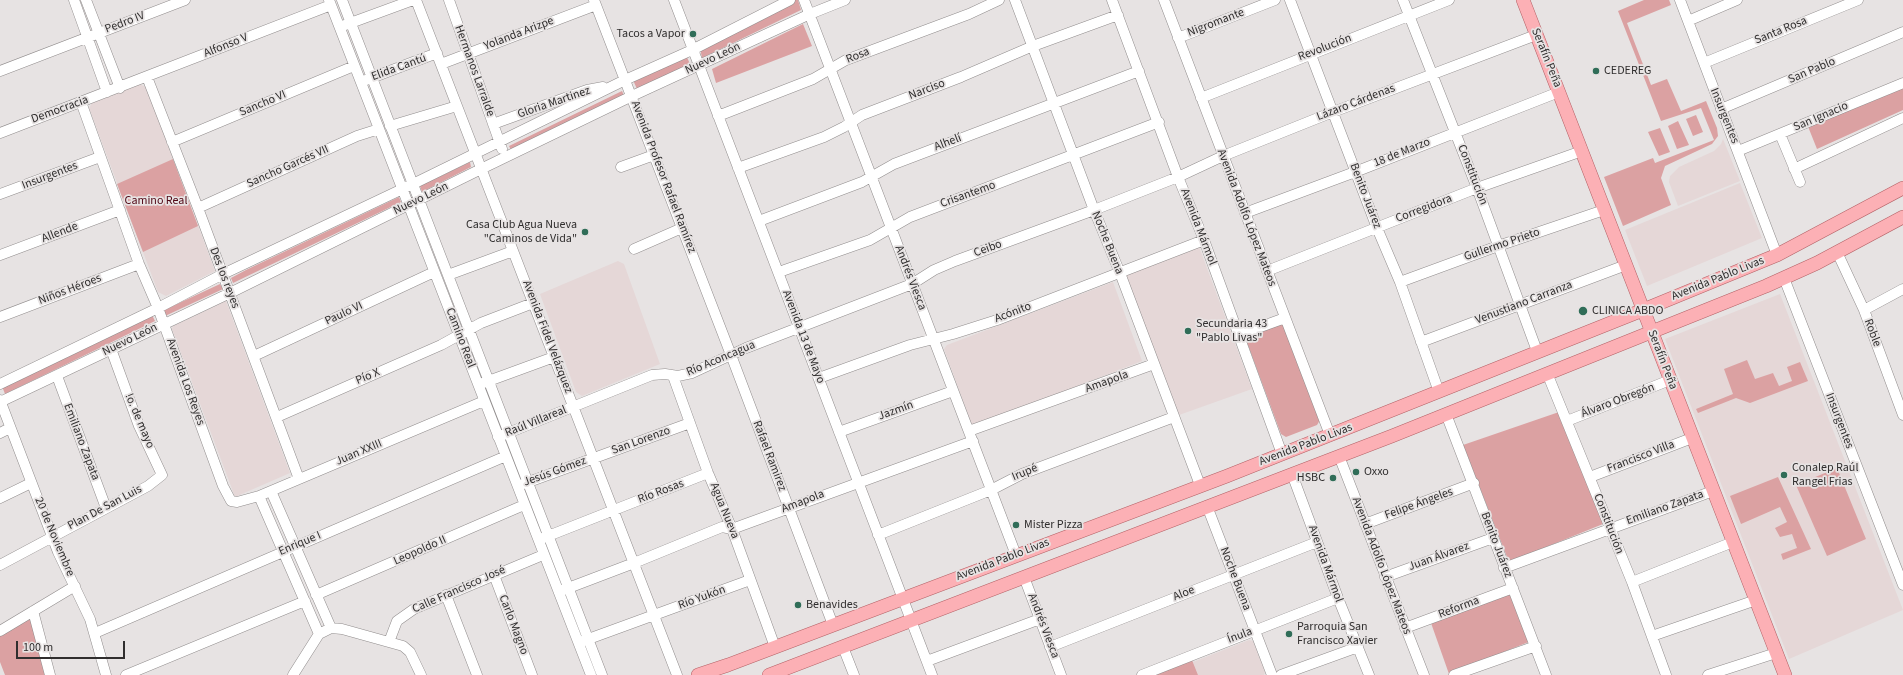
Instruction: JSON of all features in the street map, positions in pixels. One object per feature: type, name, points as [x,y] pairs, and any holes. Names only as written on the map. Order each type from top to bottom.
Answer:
[{"type":"main road","name":"Serafín Peña","points":[[1524,0],[1536,35],[1785,675]]},
{"type":"main road","name":"Avenida Pablo Livas","points":[[698,675],[1282,454],[1643,310],[1777,255],[1903,188]]},
{"type":"main road","name":"Avenida Pablo Livas","points":[[769,675],[784,672],[843,647],[1339,456],[1784,278],[1903,217]]},
{"type":"street","points":[[74,0],[107,92]]},
{"type":"street","points":[[86,0],[120,88]]},
{"type":"street","name":"Pedro IV","points":[[0,71],[185,0]]},
{"type":"street","name":"Camino Real","points":[[342,0],[602,675]]},
{"type":"street","points":[[340,27],[414,0]]},
{"type":"street","name":"Avenida Fidel Velázquez","points":[[414,0],[438,53],[481,169],[677,675]]},
{"type":"street","name":"Hermanos Larralde","points":[[449,0],[505,157]]},
{"type":"street","name":"Avenida 13 de Mayo","points":[[674,0],[932,675]]},
{"type":"street","name":"Nuevo León","points":[[0,384],[158,308],[223,274],[500,142],[625,80],[692,50],[790,0]]},
{"type":"street","name":"Andrés Viesca","points":[[804,0],[1016,555]]},
{"type":"street","name":"Nuevo León","points":[[0,401],[230,293],[632,96],[810,14],[844,0]]},
{"type":"street","name":"Rosa","points":[[718,116],[813,79],[846,60],[969,14],[999,0]]},
{"type":"street","name":"Noche Buena","points":[[1015,0],[1200,485]]},
{"type":"street","name":"Avenida Mármol","points":[[1112,0],[1140,71],[1178,177],[1204,240],[1282,454]]},
{"type":"street","name":"Avenida Adolfo López Mateos","points":[[1164,0],[1284,318],[1330,435]]},
{"type":"street","name":"Nigromante","points":[[1178,38],[1275,0]]},
{"type":"street","name":"Benito Juárez","points":[[1290,0],[1355,172],[1400,282],[1439,392]]},
{"type":"street","name":"Constitución","points":[[1403,0],[1477,188],[1537,351]]},
{"type":"street","name":"Revolución","points":[[1201,98],[1311,53],[1449,0]]},
{"type":"street","name":"Insurgentes","points":[[1680,0],[1777,255]]},
{"type":"street","points":[[1688,21],[1737,0]]},
{"type":"street","name":"Santa Rosa","points":[[1704,63],[1858,0]]},
{"type":"street","name":"Yolanda Arizpe","points":[[441,64],[595,2]]},
{"type":"street","name":"Avenida Profesor Rafael Ramírez","points":[[595,2],[731,355]]},
{"type":"street","name":"Camino Real","points":[[330,3],[543,555],[591,675]]},
{"type":"street","name":"Alfonso V","points":[[120,88],[330,3]]},
{"type":"street","name":"Narciso","points":[[738,168],[824,137],[851,123],[862,115],[961,77],[1033,46],[1118,15]]},
{"type":"street","name":"San Pablo","points":[[1721,109],[1903,32]]},
{"type":"street","name":"Lázaro Cárdenas","points":[[1178,177],[1223,156],[1333,112],[1432,73],[1536,35]]},
{"type":"street","name":"Elida Cantú","points":[[361,82],[438,53]]},
{"type":"street","name":"Sancho VI","points":[[172,142],[354,66]]},
{"type":"street","name":"Alhelí","points":[[759,221],[839,191],[871,177],[894,164],[1054,102],[1140,71]]},
{"type":"street","name":"Des los reyes","points":[[147,77],[223,274],[299,479]]},
{"type":"street","name":"San Ignacio","points":[[1738,151],[1903,83]]},
{"type":"street","name":"Gloria Martinez","points":[[493,124],[587,90],[615,85]]},
{"type":"street","name":"Democracia","points":[[0,132],[120,88]]},
{"type":"street","name":"18 de Marzo","points":[[1245,212],[1355,172],[1559,92]]},
{"type":"street","name":"Avenida Los Reyes","points":[[81,102],[139,264],[158,308],[223,486],[228,498],[234,502]]},
{"type":"street","points":[[390,126],[457,106]]},
{"type":"street","points":[[1794,169],[1903,118]]},
{"type":"street","name":"Crisantemo","points":[[779,272],[870,240],[915,215],[1074,156],[1159,122]]},
{"type":"street","name":"Sancho Garcés VII","points":[[198,208],[357,136],[378,129]]},
{"type":"street","points":[[1780,134],[1800,182]]},
{"type":"street","name":"Corregidora","points":[[1267,271],[1477,188],[1582,151]]},
{"type":"street","points":[[621,167],[654,155]]},
{"type":"street","name":"Insurgentes","points":[[0,194],[100,157]]},
{"type":"street","name":"Ceibo","points":[[799,327],[912,284],[934,270],[955,261],[1094,210],[1178,177]]},
{"type":"street","name":"Allende","points":[[0,255],[120,210]]},
{"type":"street","name":"Gullermo Prieto","points":[[1400,282],[1498,246],[1604,210]]},
{"type":"street","points":[[634,248],[682,228]]},
{"type":"street","name":"Acónito","points":[[819,378],[896,350],[997,320],[1204,240]]},
{"type":"street","points":[[448,275],[513,251]]},
{"type":"street","name":"Roble","points":[[1837,252],[1864,310],[1903,415]]},
{"type":"street","name":"Niños Héroes","points":[[0,317],[139,264]]},
{"type":"street","name":"Venustiano Carranza","points":[[1421,342],[1626,265]]},
{"type":"street","name":"Paulo VI","points":[[254,356],[434,272]]},
{"type":"street","name":"Insurgentes","points":[[1784,278],[1903,585]]},
{"type":"street","points":[[1864,310],[1903,289]]},
{"type":"street","name":"Pío X","points":[[277,417],[441,345],[468,330],[533,303]]},
{"type":"street","points":[[1238,335],[1284,318]]},
{"type":"street","name":"Río Aconcagua","points":[[574,407],[652,375],[665,374],[672,376],[692,372],[799,327]]},
{"type":"street","name":"!o. de mayo","points":[[111,349],[142,432],[162,471],[160,477],[148,486]]},
{"type":"street","name":"Rafael Ramirez","points":[[731,355],[833,625]]},
{"type":"street","points":[[478,385],[554,357]]},
{"type":"street","name":"Amapola","points":[[558,592],[722,527],[732,529],[859,481],[1154,364]]},
{"type":"street","name":"Constitución","points":[[1547,373],[1590,477],[1609,529],[1632,582],[1666,675]]},
{"type":"street","name":"Emiliano Zapata","points":[[56,376],[106,508]]},
{"type":"street","name":"Agua Nueva","points":[[672,376],[708,473],[732,529],[775,647]]},
{"type":"street","name":"Álvaro Obregón","points":[[1567,421],[1670,380]]},
{"type":"street","name":"Jazmín","points":[[839,432],[953,391]]},
{"type":"street","name":"20 de Noviembre","points":[[0,401],[52,536],[95,634],[106,675]]},
{"type":"street","name":"Juan XXIII","points":[[234,502],[259,496],[484,401]]},
{"type":"street","name":"Raúl Villareal","points":[[498,437],[574,407]]},
{"type":"street","name":"Benito Juárez","points":[[1446,414],[1546,675]]},
{"type":"street","name":"Irupé","points":[[878,535],[991,490],[1022,474],[1174,417]]},
{"type":"street","name":"San Lorenzo","points":[[593,458],[690,423]]},
{"type":"street","points":[[0,432],[10,428]]},
{"type":"street","name":"Francisco Villa","points":[[1590,477],[1692,438]]},
{"type":"street","name":"Enrique I","points":[[95,634],[295,546],[506,456]]},
{"type":"street","name":"Avenida Adolfo López Mateos","points":[[1339,456],[1424,675]]},
{"type":"street","name":"Jesús Gómez","points":[[517,486],[593,458]]},
{"type":"street","name":"Río Rosas","points":[[538,540],[708,473]]},
{"type":"street","name":"Avenida Mármol","points":[[1292,474],[1338,598],[1369,675]]},
{"type":"street","points":[[0,498],[31,483]]},
{"type":"street","name":"Felipe Ángeles","points":[[1365,524],[1474,484]]},
{"type":"street","name":"Plan De San Luis","points":[[0,565],[148,486]]},
{"type":"street","name":"Emiliano Zapata","points":[[1504,568],[1712,490]]},
{"type":"street","points":[[271,491],[331,628]]},
{"type":"street","points":[[259,496],[319,634]]},
{"type":"street","name":"Leopoldo II","points":[[316,595],[524,505]]},
{"type":"street","name":"Noche Buena","points":[[1207,506],[1272,675]]},
{"type":"street","name":"Juan Álvarez","points":[[1385,577],[1493,538]]},
{"type":"street","name":"Aloe","points":[[1050,647],[1317,542]]},
{"type":"street","points":[[1632,582],[1733,542]]},
{"type":"street","name":"Calle Francisco José","points":[[389,642],[393,628],[403,616],[414,609],[543,555]]},
{"type":"street","name":"Carlo Magno","points":[[494,575],[532,675]]},
{"type":"street","name":"Andrés Viesca","points":[[1024,577],[1050,647],[1058,674]]},
{"type":"street","name":"Río Yukón","points":[[578,642],[654,616],[750,580]]},
{"type":"street","points":[[0,631],[75,586]]},
{"type":"street","name":"Reforma","points":[[1405,628],[1513,588]]},
{"type":"street","points":[[446,595],[477,675]]},
{"type":"street","name":"Ínula","points":[[1142,675],[1338,598]]},
{"type":"street","points":[[1652,636],[1756,600]]},
{"type":"street","points":[[126,675],[305,601]]},
{"type":"street","points":[[33,611],[50,675]]},
{"type":"street","points":[[927,661],[1040,619]]},
{"type":"street","points":[[293,675],[319,634],[331,628],[342,629],[403,646],[410,652],[421,675]]},
{"type":"street","points":[[1454,675],[1536,646]]},
{"type":"street","points":[[843,647],[854,675]]},
{"type":"street","points":[[1281,675],[1358,647]]},
{"type":"street","points":[[1708,675],[1776,654]]},
{"type":"shaded area","points":[[139,84],[146,87],[215,271],[166,296],[158,292],[89,108],[92,103]]},
{"type":"shaded area","points":[[1723,139],[1740,181],[1678,206],[1669,182],[1670,176],[1679,167],[1714,151],[1721,144]]},
{"type":"shaded area","points":[[1740,183],[1762,238],[1647,286],[1625,230]]},
{"type":"shaded area","name":"Secundaria 43 \"Pablo Livas\"","points":[[1198,244],[1252,389],[1179,415],[1123,274]]},
{"type":"shaded area","points":[[618,261],[624,264],[660,364],[582,396],[576,392],[540,294]]},
{"type":"shaded area","points":[[1113,282],[1142,361],[976,426],[971,423],[944,349],[947,345]]},
{"type":"shaded area","name":"Conalep Raúl Rangel Frias","points":[[1780,294],[1903,610],[1789,659],[1665,339]]},
{"type":"shaded area","points":[[226,301],[290,473],[235,497],[172,329],[173,326]]},
{"type":"shaded area","points":[[1249,640],[1253,641],[1265,672],[1264,675],[1198,675],[1193,662]]},
{"type":"green space","points":[[793,0],[798,0],[801,10],[702,58],[700,48]]},
{"type":"green space","points":[[1644,0],[1669,0],[1671,5],[1627,23],[1651,85],[1667,79],[1681,111],[1706,101],[1717,128],[1718,136],[1712,144],[1665,166],[1661,178],[1671,205],[1623,226],[1604,177],[1653,158],[1655,163],[1714,140],[1701,108],[1661,121],[1618,11]]},
{"type":"green space","points":[[803,24],[812,46],[716,83],[712,69]]},
{"type":"green space","points":[[686,55],[690,64],[637,89],[633,80]]},
{"type":"green space","points":[[1903,88],[1903,110],[1817,149],[1807,124]]},
{"type":"green space","points":[[622,91],[625,98],[512,152],[509,146]]},
{"type":"green space","points":[[1696,115],[1703,132],[1693,136],[1686,119]]},
{"type":"green space","points":[[1678,121],[1689,145],[1677,149],[1668,126]]},
{"type":"green space","points":[[1660,128],[1670,152],[1659,156],[1648,132]]},
{"type":"green space","name":"Camino Real","points":[[173,159],[198,226],[143,252],[117,184]]},
{"type":"green space","points":[[470,162],[471,167],[422,192],[420,186]]},
{"type":"green space","points":[[399,197],[401,202],[233,283],[231,278],[246,270]]},
{"type":"green space","points":[[220,284],[223,289],[165,316],[162,311]]},
{"type":"green space","points":[[152,315],[155,321],[5,394],[2,386]]},
{"type":"green space","points":[[1283,324],[1320,420],[1317,425],[1286,437],[1281,434],[1245,337]]},
{"type":"green space","points":[[1747,360],[1755,379],[1773,373],[1779,386],[1792,381],[1787,367],[1800,362],[1808,381],[1750,403],[1736,398],[1698,413],[1696,409],[1733,394],[1724,369]]},
{"type":"green space","points":[[1559,412],[1603,524],[1509,562],[1463,445]]},
{"type":"green space","points":[[1837,468],[1866,539],[1827,556],[1796,485]]},
{"type":"green space","points":[[1778,477],[1811,549],[1783,560],[1781,554],[1797,548],[1792,534],[1780,537],[1775,528],[1787,522],[1780,507],[1741,524],[1730,496]]},
{"type":"green space","points":[[1510,592],[1531,641],[1449,674],[1431,623]]},
{"type":"green space","points":[[27,617],[32,620],[47,675],[5,675],[0,662],[0,633]]},
{"type":"green space","points":[[1192,660],[1198,675],[1153,675]]},
{"type":"place","name":"Tacos a Vapor","points":[[693,34]]},
{"type":"place","name":"CEDEREG","points":[[1596,71]]},
{"type":"place","name":"Casa Club Agua Nueva \"Caminos de Vida\"","points":[[585,232]]},
{"type":"place","name":"CLINICA ABDO","points":[[1583,311]]},
{"type":"place","name":"Secundaria 43 \"Pablo Livas\"","points":[[1188,331]]},
{"type":"place","name":"Oxxo","points":[[1356,472]]},
{"type":"place","name":"Conalep Raúl Rangel Frias","points":[[1784,475]]},
{"type":"place","name":"HSBC","points":[[1333,478]]},
{"type":"place","name":"Mister Pizza","points":[[1016,525]]},
{"type":"place","name":"Benavides","points":[[798,605]]},
{"type":"place","name":"Parroquia San Francisco Xavier","points":[[1289,634]]}]
